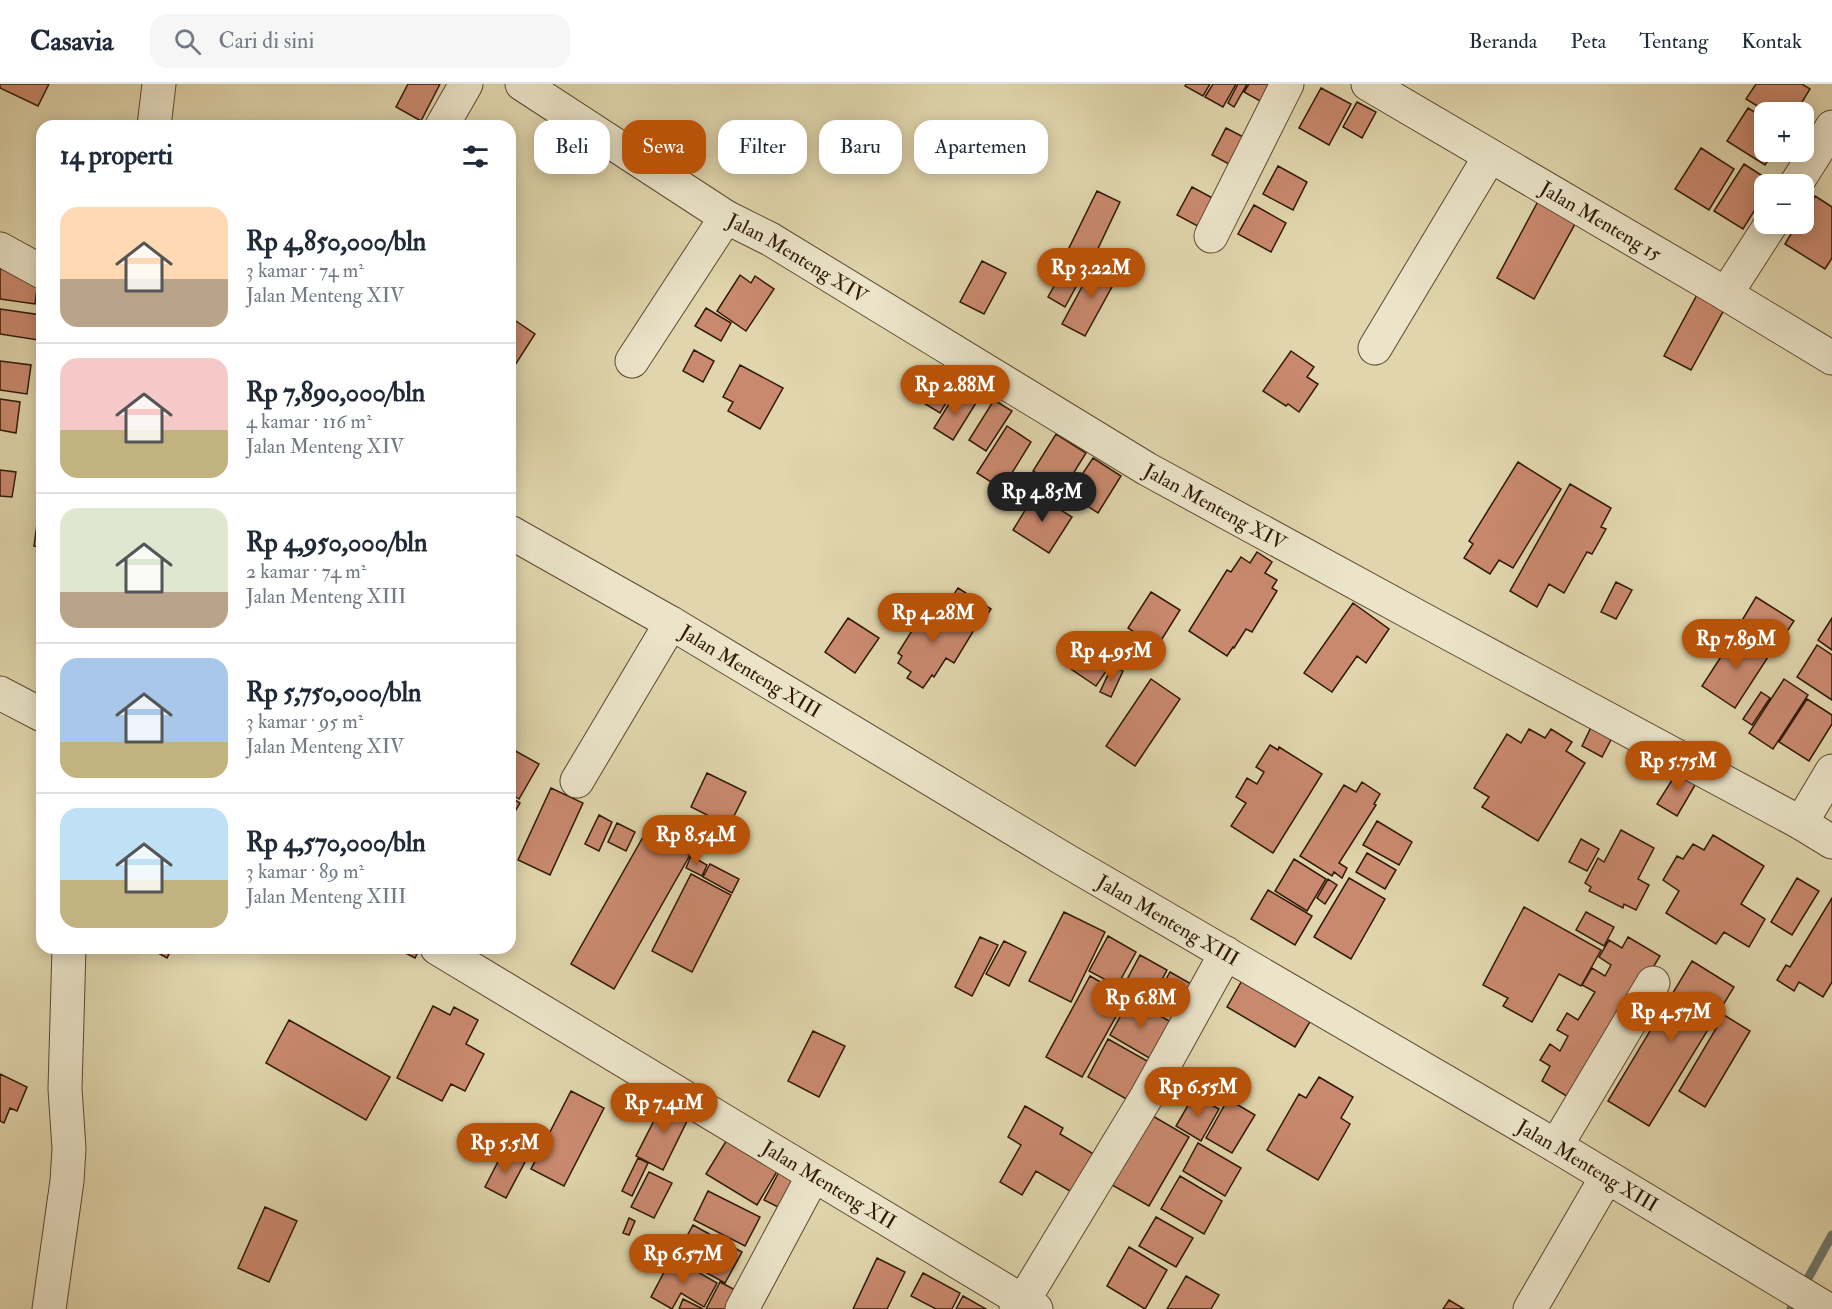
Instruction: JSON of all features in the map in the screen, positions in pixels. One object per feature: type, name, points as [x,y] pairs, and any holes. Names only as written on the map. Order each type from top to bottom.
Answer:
[{"type":"street","points":[[155,120],[159,84]]},
{"type":"street","points":[[445,120],[466,84]]},
{"type":"street","name":"Jalan Menteng XIV","points":[[522,84],[726,217],[770,239],[1147,469],[1801,823],[1832,842]]},
{"type":"street","points":[[1210,236],[1287,84]]},
{"type":"street","name":"Jalan Menteng 15","points":[[1368,84],[1832,358]]},
{"type":"street","points":[[1802,174],[1832,127]]},
{"type":"street","points":[[1375,348],[1490,156]]},
{"type":"street","points":[[632,362],[726,217]]},
{"type":"street","points":[[1726,294],[1765,234]]},
{"type":"street","points":[[0,249],[36,270]]},
{"type":"street","name":"Jalan Menteng XIII","points":[[516,535],[671,623],[1062,858],[1556,1146],[1606,1178],[1827,1304]]},
{"type":"street","points":[[578,781],[671,623]]},
{"type":"street","points":[[0,693],[36,712]]},
{"type":"street","points":[[1801,823],[1832,771]]},
{"type":"street","points":[[1025,1306],[1147,1096],[1226,953]]},
{"type":"street","points":[[49,1309],[67,1181],[69,1149],[65,1089],[69,954]]},
{"type":"street","name":"Jalan Menteng XII","points":[[447,954],[1025,1306]]},
{"type":"street","points":[[1556,1146],[1653,983]]},
{"type":"street","points":[[742,1309],[813,1176]]},
{"type":"street","points":[[1530,1309],[1606,1178]]},
{"type":"building","points":[[0,84],[49,84],[38,106],[0,88]]},
{"type":"building","points":[[408,84],[440,84],[422,120],[396,107]]},
{"type":"building","points":[[1186,84],[1210,84],[1203,96],[1185,86]]},
{"type":"building","points":[[1213,84],[1236,84],[1223,107],[1205,97]]},
{"type":"building","points":[[1238,84],[1247,84],[1234,107],[1228,103]]},
{"type":"building","points":[[1249,84],[1280,84],[1269,106],[1244,92]]},
{"type":"building","points":[[1756,84],[1802,84],[1810,89],[1802,102],[1754,102],[1754,104],[1746,99]]},
{"type":"building","points":[[1321,88],[1351,104],[1329,145],[1299,128]]},
{"type":"building","points":[[1357,102],[1376,112],[1362,138],[1343,127]]},
{"type":"building","points":[[1748,108],[1754,112],[1754,158],[1727,141]]},
{"type":"building","points":[[1226,128],[1255,143],[1240,170],[1212,155]]},
{"type":"building","points":[[1701,148],[1734,169],[1709,210],[1675,189]]},
{"type":"building","points":[[1744,164],[1760,174],[1754,174],[1754,211],[1743,229],[1714,211]]},
{"type":"building","points":[[1278,166],[1307,182],[1293,210],[1263,194]]},
{"type":"building","points":[[1192,187],[1220,202],[1205,230],[1177,215]]},
{"type":"building","points":[[1097,191],[1120,202],[1093,259],[1069,248]]},
{"type":"building","points":[[1543,192],[1581,213],[1534,299],[1497,278]]},
{"type":"building","points":[[1815,196],[1832,207],[1832,258],[1825,269],[1785,244],[1791,234],[1814,234]]},
{"type":"building","points":[[1254,205],[1286,223],[1271,252],[1238,234]]},
{"type":"building","points":[[1073,252],[1090,261],[1065,307],[1048,297]]},
{"type":"building","points":[[982,261],[1006,273],[984,314],[960,302]]},
{"type":"building","points":[[1096,261],[1119,274],[1085,336],[1062,324]]},
{"type":"building","points":[[0,269],[36,274],[35,304],[0,299]]},
{"type":"building","points":[[740,275],[751,283],[755,276],[774,289],[746,331],[717,311]]},
{"type":"building","points":[[1698,293],[1725,308],[1691,370],[1664,356]]},
{"type":"building","points":[[706,308],[731,323],[721,341],[695,326]]},
{"type":"building","points":[[0,309],[36,314],[36,340],[0,334]]},
{"type":"building","points":[[516,321],[535,334],[516,364]]},
{"type":"building","points":[[694,350],[714,361],[703,382],[683,371]]},
{"type":"building","points":[[1291,351],[1314,367],[1307,377],[1318,384],[1299,412],[1263,391]]},
{"type":"building","points":[[0,361],[31,365],[27,394],[0,390]]},
{"type":"building","points":[[740,365],[783,388],[760,429],[728,411],[733,402],[723,397]]},
{"type":"building","points":[[937,377],[955,388],[940,413],[922,402]]},
{"type":"building","points":[[957,391],[976,403],[953,440],[934,428]]},
{"type":"building","points":[[0,399],[20,402],[16,433],[0,430]]},
{"type":"building","points":[[994,400],[1012,411],[986,451],[969,440]]},
{"type":"building","points":[[1007,426],[1031,442],[1002,489],[977,473]]},
{"type":"building","points":[[1056,434],[1086,453],[1063,490],[1033,471]]},
{"type":"building","points":[[1093,458],[1121,476],[1098,513],[1069,494]]},
{"type":"building","points":[[1518,462],[1561,489],[1513,568],[1499,560],[1490,574],[1464,558],[1473,544],[1469,541]]},
{"type":"building","points":[[0,470],[16,472],[12,497],[0,496]]},
{"type":"building","points":[[1570,484],[1611,508],[1601,527],[1606,529],[1592,554],[1587,552],[1564,593],[1549,584],[1537,607],[1510,591]]},
{"type":"building","points":[[1035,494],[1072,517],[1049,553],[1013,530]]},
{"type":"building","points":[[1257,552],[1272,562],[1265,573],[1277,580],[1272,588],[1277,591],[1252,632],[1246,629],[1227,656],[1189,631],[1227,570],[1231,572],[1241,557],[1250,563]]},
{"type":"building","points":[[1616,582],[1632,590],[1616,619],[1601,612]]},
{"type":"building","points":[[958,588],[991,609],[980,626],[947,605]]},
{"type":"building","points":[[1151,592],[1180,610],[1157,647],[1128,628]]},
{"type":"building","points":[[1756,597],[1794,621],[1774,651],[1738,627]]},
{"type":"building","points":[[930,602],[974,630],[954,663],[946,658],[934,677],[932,675],[923,688],[907,678],[911,672],[898,663],[902,656],[898,653]]},
{"type":"building","points":[[1353,603],[1389,629],[1366,663],[1357,656],[1332,692],[1304,673]]},
{"type":"building","points":[[848,618],[879,638],[855,673],[825,652]]},
{"type":"building","points":[[1832,618],[1832,650],[1818,640]]},
{"type":"building","points":[[1737,632],[1770,654],[1735,708],[1702,686]]},
{"type":"building","points":[[1817,645],[1832,655],[1832,700],[1797,677]]},
{"type":"building","points":[[1086,648],[1111,664],[1096,686],[1071,669]]},
{"type":"building","points":[[1112,666],[1123,671],[1111,697],[1100,692]]},
{"type":"building","points":[[1151,679],[1180,699],[1135,766],[1106,746]]},
{"type":"building","points":[[1784,679],[1808,695],[1773,749],[1749,733]]},
{"type":"building","points":[[1761,692],[1770,698],[1752,725],[1743,719]]},
{"type":"building","points":[[1807,699],[1832,715],[1832,724],[1809,761],[1779,742]]},
{"type":"building","points":[[1594,721],[1615,732],[1602,757],[1582,746]]},
{"type":"building","points":[[1529,729],[1545,738],[1551,729],[1572,742],[1566,751],[1585,763],[1538,841],[1482,807],[1489,797],[1474,788],[1507,734],[1521,743]]},
{"type":"building","points":[[1270,745],[1278,750],[1279,747],[1322,774],[1273,853],[1231,826],[1246,803],[1236,797],[1247,778],[1257,784],[1264,772],[1256,767]]},
{"type":"building","points":[[516,751],[539,764],[519,799],[516,797]]},
{"type":"building","points":[[1679,769],[1698,780],[1677,816],[1657,804]]},
{"type":"building","points":[[707,773],[746,792],[729,826],[691,807]]},
{"type":"building","points":[[1362,782],[1380,794],[1374,804],[1376,805],[1339,863],[1347,868],[1342,878],[1334,872],[1332,876],[1300,856],[1344,785],[1356,792]]},
{"type":"building","points":[[551,788],[583,803],[550,875],[518,860]]},
{"type":"building","points":[[599,815],[612,822],[599,851],[585,844]]},
{"type":"building","points":[[1377,821],[1412,842],[1399,865],[1363,845]]},
{"type":"building","points":[[617,823],[635,832],[626,851],[608,842]]},
{"type":"building","points":[[647,830],[690,855],[614,989],[571,964]]},
{"type":"building","points":[[1621,830],[1654,848],[1638,879],[1649,885],[1636,910],[1624,904],[1623,908],[1589,891],[1591,887],[1585,883],[1598,858],[1604,862]]},
{"type":"building","points":[[1713,835],[1764,866],[1741,904],[1765,919],[1749,947],[1724,932],[1716,944],[1666,913],[1679,891],[1663,880],[1677,856],[1683,859],[1693,844],[1704,850]]},
{"type":"building","points":[[1581,839],[1599,849],[1587,871],[1569,862]]},
{"type":"building","points":[[1367,853],[1396,870],[1385,889],[1356,872]]},
{"type":"building","points":[[691,856],[707,865],[702,876],[686,868]]},
{"type":"building","points":[[1294,859],[1326,879],[1307,911],[1275,891]]},
{"type":"building","points":[[710,864],[739,879],[732,893],[703,877]]},
{"type":"building","points":[[691,874],[731,895],[692,972],[652,951]]},
{"type":"building","points":[[1349,878],[1385,899],[1351,959],[1314,937]]},
{"type":"building","points":[[1797,878],[1819,891],[1792,935],[1771,922]]},
{"type":"building","points":[[1328,879],[1337,885],[1325,904],[1317,898]]},
{"type":"building","points":[[1268,890],[1312,916],[1295,945],[1251,919]]},
{"type":"building","points":[[1832,898],[1832,982],[1823,997],[1799,982],[1794,991],[1777,980],[1786,965],[1790,967]]},
{"type":"building","points":[[1524,907],[1601,950],[1581,986],[1559,974],[1532,1022],[1503,1006],[1508,998],[1483,985]]},
{"type":"building","points":[[1064,912],[1105,932],[1071,1002],[1029,981]]},
{"type":"building","points":[[1586,912],[1614,927],[1604,946],[1576,930]]},
{"type":"building","points":[[1108,936],[1136,952],[1117,986],[1089,971]]},
{"type":"building","points":[[980,937],[998,945],[972,996],[955,987]]},
{"type":"building","points":[[1628,937],[1660,956],[1573,1100],[1542,1081],[1550,1066],[1540,1060],[1550,1044],[1560,1051],[1568,1036],[1557,1030],[1567,1013],[1578,1020],[1595,992],[1582,985],[1592,968],[1605,976],[1611,965],[1599,957],[1609,940],[1622,948]]},
{"type":"building","points":[[1004,941],[1026,952],[1009,986],[986,974]]},
{"type":"building","points":[[1140,955],[1167,970],[1149,1004],[1122,989]]},
{"type":"building","points":[[1692,961],[1734,987],[1649,1126],[1608,1101]]},
{"type":"building","points":[[1248,970],[1317,1010],[1295,1047],[1227,1007]]},
{"type":"building","points":[[1170,972],[1193,985],[1175,1019],[1151,1006]]},
{"type":"building","points":[[1090,976],[1127,997],[1082,1077],[1046,1057]]},
{"type":"building","points":[[1130,999],[1171,1022],[1151,1059],[1110,1035]]},
{"type":"building","points":[[433,1006],[450,1015],[454,1007],[478,1020],[466,1044],[484,1054],[465,1091],[451,1084],[442,1101],[397,1078]]},
{"type":"building","points":[[1724,1015],[1750,1031],[1705,1107],[1679,1091]]},
{"type":"building","points":[[289,1020],[390,1077],[366,1120],[266,1063]]},
{"type":"building","points":[[813,1031],[845,1046],[819,1097],[788,1081]]},
{"type":"building","points":[[1108,1039],[1149,1062],[1128,1100],[1088,1077]]},
{"type":"building","points":[[0,1074],[27,1087],[17,1111],[10,1108],[4,1123],[0,1121]]},
{"type":"building","points":[[1319,1077],[1353,1097],[1341,1118],[1350,1124],[1318,1180],[1267,1150],[1299,1094],[1306,1098]]},
{"type":"building","points":[[571,1091],[604,1108],[564,1186],[531,1169]]},
{"type":"building","points":[[1194,1095],[1219,1109],[1201,1141],[1176,1126]]},
{"type":"building","points":[[666,1097],[692,1111],[663,1170],[636,1156]]},
{"type":"building","points":[[1228,1099],[1255,1115],[1232,1153],[1206,1138]]},
{"type":"building","points":[[1025,1106],[1063,1128],[1060,1134],[1097,1156],[1075,1194],[1036,1171],[1022,1195],[1000,1182],[1021,1145],[1008,1137]]},
{"type":"building","points":[[1151,1115],[1189,1137],[1149,1206],[1112,1185]]},
{"type":"building","points":[[731,1133],[782,1163],[757,1205],[706,1174]]},
{"type":"building","points":[[1198,1143],[1241,1168],[1225,1196],[1183,1171]]},
{"type":"building","points":[[504,1150],[525,1162],[506,1198],[485,1187]]},
{"type":"building","points":[[638,1158],[648,1163],[632,1196],[622,1191]]},
{"type":"building","points":[[649,1172],[672,1183],[654,1218],[631,1207]]},
{"type":"building","points":[[779,1172],[798,1183],[784,1210],[764,1200]]},
{"type":"building","points":[[1180,1176],[1222,1201],[1204,1234],[1161,1209]]},
{"type":"building","points":[[708,1191],[760,1217],[745,1246],[694,1220]]},
{"type":"building","points":[[265,1207],[297,1221],[269,1282],[238,1268]]},
{"type":"building","points":[[1156,1217],[1193,1238],[1176,1267],[1139,1246]]},
{"type":"building","points":[[629,1218],[635,1221],[629,1235],[623,1233]]},
{"type":"building","points":[[693,1225],[742,1252],[725,1283],[676,1256]]},
{"type":"building","points":[[1129,1247],[1167,1270],[1145,1309],[1107,1286]]},
{"type":"building","points":[[672,1257],[717,1283],[704,1307],[681,1293],[672,1309],[651,1297]]},
{"type":"building","points":[[877,1258],[905,1272],[887,1309],[853,1309]]},
{"type":"building","points":[[923,1273],[960,1293],[952,1309],[936,1309],[911,1296]]},
{"type":"building","points":[[1186,1276],[1219,1295],[1211,1309],[1167,1309]]},
{"type":"building","points":[[720,1282],[745,1295],[738,1309],[706,1309]]},
{"type":"building","points":[[963,1296],[986,1309],[956,1309]]},
{"type":"building","points":[[683,1299],[703,1309],[679,1309]]},
{"type":"building","points":[[1449,1300],[1464,1309],[1443,1309]]},
{"type":"waterway","points":[[1791,1309],[1832,1235]]}]
